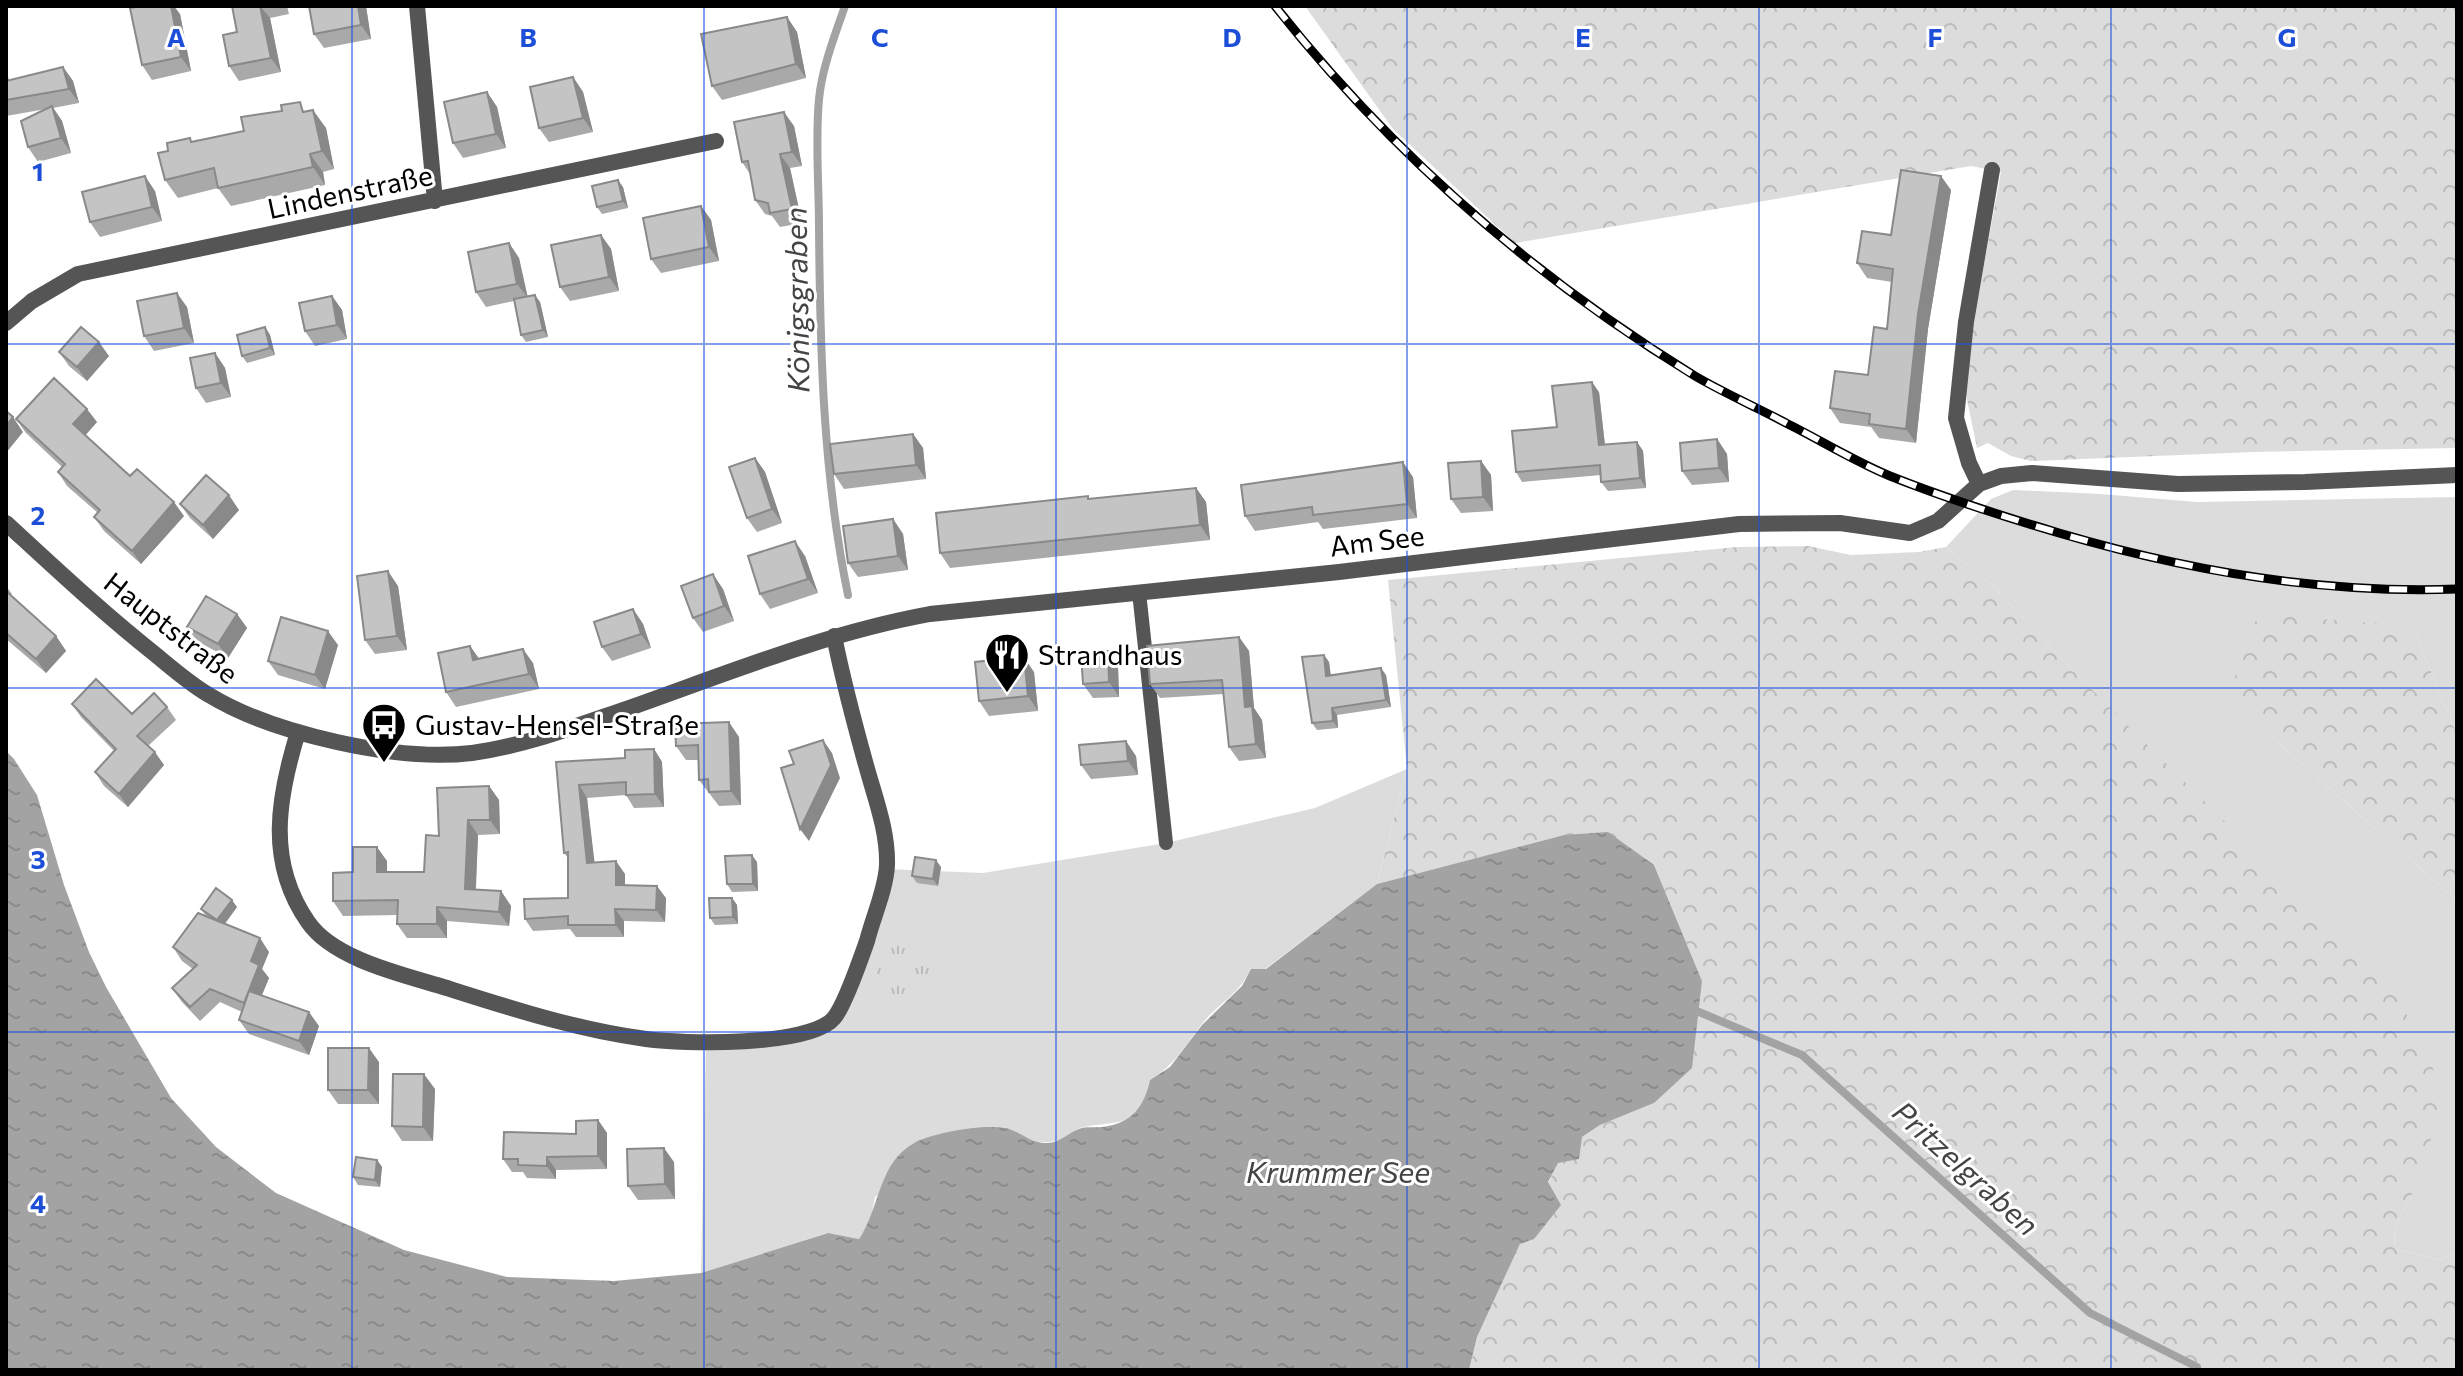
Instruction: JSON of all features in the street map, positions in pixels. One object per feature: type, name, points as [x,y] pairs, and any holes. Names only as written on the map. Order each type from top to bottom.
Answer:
[{"type":"street","points":[[417,6],[435,201]]},
{"type":"street","name":"Lindenstraße","points":[[6,323],[32,301],[78,274],[716,141]]},
{"type":"street","points":[[1992,170],[1966,322],[1956,418],[1969,463],[1979,484],[2001,476],[2032,473],[2178,484],[2457,475]]},
{"type":"street","name":"Am See","points":[[834,636],[930,614],[1339,572],[1739,524],[1840,523],[1910,533],[1938,521],[1979,484]]},
{"type":"street","name":"Hauptstraße","points":[[6,523],[122,628],[190,683],[251,717],[298,732],[378,749],[431,754],[505,748],[834,636]]},
{"type":"street","points":[[298,732],[284,779],[280,819],[281,858],[290,894],[310,926],[337,948],[375,966],[521,1012],[596,1031],[650,1040],[788,1039],[818,1030],[834,1018],[860,962],[887,869],[886,841],[834,636]]},
{"type":"lane","points":[[1139,592],[1166,843]]},
{"type":"green space","points":[[1305,6],[2457,6],[2457,448],[2031,461],[2011,456],[1988,443],[1977,448],[1965,390],[1975,314],[2001,172],[1971,166],[1515,243],[1393,129]]},
{"type":"green space","points":[[2013,490],[2197,502],[2457,497],[2457,735],[2416,635],[2266,732],[2457,901],[2457,1253],[2440,1260],[2395,1249],[2394,1229],[2411,1196],[2090,688],[1993,586],[1946,547],[1991,499]]},
{"type":"green space","points":[[1808,546],[1851,555],[1919,552],[1946,547],[1993,586],[2090,688],[2394,989],[2439,1081],[2443,1105],[2411,1196],[2394,1229],[2395,1249],[2440,1260],[2457,1253],[2457,1370],[1469,1370],[1477,1337],[1558,1162],[1582,1137],[1600,1125],[1654,1103],[1702,981],[1654,865],[1564,835],[1377,884],[1407,769],[1388,580],[1737,547]]},
{"type":"green space","points":[[2266,615],[2398,625],[2416,635],[2457,735],[2457,901],[2266,732],[2236,699],[2235,676],[2250,625]]},
{"type":"green space","points":[[1407,769],[1377,884],[1265,969],[1251,969],[1234,993],[1207,1017],[1173,1062],[1150,1080],[1146,1096],[1135,1114],[1119,1122],[1083,1127],[1052,1142],[1031,1140],[1010,1129],[875,1197],[870,1223],[859,1239],[827,1233],[701,1273],[706,1041],[788,1039],[834,1018],[887,869],[983,873],[1166,843],[1315,808]]},
{"type":"green space","points":[[891,937],[936,953],[921,1001],[908,1012],[889,1001],[877,982],[877,967]]},
{"type":"water","name":"Krummer See","points":[[6,751],[37,795],[64,885],[106,987],[171,1098],[216,1147],[276,1193],[404,1250],[507,1277],[614,1281],[701,1273],[828,1233],[859,1239],[894,1161],[916,1142],[950,1132],[991,1127],[1012,1130],[1036,1142],[1050,1143],[1082,1128],[1122,1122],[1140,1106],[1150,1080],[1170,1067],[1202,1025],[1242,986],[1251,969],[1266,969],[1377,884],[1564,835],[1608,832],[1654,865],[1702,981],[1692,1068],[1654,1103],[1600,1125],[1582,1137],[1579,1159],[1558,1163],[1548,1182],[1561,1205],[1534,1239],[1520,1244],[1477,1337],[1469,1370],[6,1370]]},
{"type":"building","points":[[171,6],[181,57],[142,65],[130,8]]},
{"type":"building","points":[[232,6],[260,6],[271,58],[229,66],[223,35],[237,32]]},
{"type":"building","points":[[309,6],[358,6],[361,25],[314,34]]},
{"type":"building","points":[[787,17],[796,64],[712,86],[701,34]]},
{"type":"building","points":[[63,67],[69,89],[6,100],[6,81]]},
{"type":"building","points":[[573,77],[583,118],[539,128],[530,87]]},
{"type":"building","points":[[487,92],[496,134],[453,143],[444,102]]},
{"type":"building","points":[[300,102],[303,112],[313,110],[322,151],[310,154],[313,167],[218,188],[214,168],[165,180],[158,153],[168,151],[167,143],[190,138],[191,142],[244,131],[241,117],[282,111],[281,105]]},
{"type":"building","points":[[52,106],[61,138],[28,147],[21,121]]},
{"type":"building","points":[[784,112],[792,152],[780,154],[792,209],[770,213],[768,203],[755,200],[748,161],[742,162],[734,122]]},
{"type":"building","points":[[1901,170],[1941,176],[1918,314],[1906,429],[1869,424],[1870,414],[1830,408],[1835,371],[1868,375],[1874,327],[1887,329],[1893,269],[1857,263],[1862,231],[1891,235]]},
{"type":"building","points":[[145,176],[152,207],[90,222],[82,192]]},
{"type":"building","points":[[618,180],[623,201],[597,207],[592,186]]},
{"type":"building","points":[[701,206],[709,247],[651,259],[643,218]]},
{"type":"building","points":[[601,235],[609,277],[560,287],[551,245]]},
{"type":"building","points":[[509,243],[517,284],[476,292],[468,252]]},
{"type":"building","points":[[177,293],[184,328],[144,336],[137,301]]},
{"type":"building","points":[[535,295],[543,330],[521,335],[514,299]]},
{"type":"building","points":[[332,296],[337,325],[305,331],[299,303]]},
{"type":"building","points":[[81,327],[99,342],[77,367],[59,352]]},
{"type":"building","points":[[265,327],[270,348],[242,356],[237,335]]},
{"type":"building","points":[[215,353],[221,383],[196,388],[190,358]]},
{"type":"building","points":[[54,378],[87,409],[73,424],[130,476],[137,469],[174,502],[132,551],[94,517],[100,510],[58,472],[65,464],[16,419]]},
{"type":"building","points":[[1592,382],[1599,445],[1637,442],[1640,478],[1601,482],[1600,465],[1516,472],[1512,431],[1557,427],[1552,386]]},
{"type":"building","points":[[6,411],[13,417],[6,426]]},
{"type":"building","points":[[913,434],[916,465],[834,474],[830,444]]},
{"type":"building","points":[[1717,439],[1719,468],[1682,471],[1680,443]]},
{"type":"building","points":[[755,458],[772,509],[747,518],[729,467]]},
{"type":"building","points":[[1481,461],[1483,497],[1451,499],[1448,463]]},
{"type":"building","points":[[1403,462],[1407,504],[1313,515],[1312,507],[1245,516],[1241,485]]},
{"type":"building","points":[[206,475],[229,495],[203,525],[180,504]]},
{"type":"building","points":[[1196,488],[1200,525],[940,553],[936,513]]},
{"type":"building","points":[[893,519],[898,556],[848,563],[843,526]]},
{"type":"building","points":[[795,541],[808,579],[760,594],[748,556]]},
{"type":"building","points":[[388,571],[397,636],[365,640],[357,576]]},
{"type":"building","points":[[713,574],[724,606],[693,618],[681,586]]},
{"type":"building","points":[[6,591],[56,636],[36,659],[6,633]]},
{"type":"building","points":[[206,596],[237,614],[218,644],[187,627]]},
{"type":"building","points":[[633,609],[641,634],[602,647],[594,622]]},
{"type":"building","points":[[281,617],[328,631],[315,675],[268,661]]},
{"type":"building","points":[[1239,637],[1245,707],[1252,706],[1256,744],[1229,747],[1222,680],[1150,684],[1147,646]]},
{"type":"building","points":[[470,646],[473,660],[523,649],[529,674],[446,692],[438,653]]},
{"type":"building","points":[[1108,651],[1109,682],[1083,684],[1081,653]]},
{"type":"building","points":[[1324,655],[1326,676],[1381,668],[1386,700],[1332,708],[1333,721],[1312,723],[1302,657]]},
{"type":"building","points":[[1024,657],[1028,696],[979,701],[975,662]]},
{"type":"building","points":[[96,679],[132,714],[154,693],[167,707],[137,736],[155,752],[119,794],[95,772],[116,749],[72,704]]},
{"type":"building","points":[[729,722],[731,791],[709,792],[708,779],[699,780],[698,745],[676,746],[675,724]]},
{"type":"building","points":[[823,740],[831,765],[800,829],[781,768],[794,764],[789,751]]},
{"type":"building","points":[[1126,741],[1128,761],[1081,765],[1079,745]]},
{"type":"building","points":[[654,749],[655,794],[626,795],[626,782],[579,785],[587,863],[616,861],[616,885],[657,886],[656,910],[615,909],[616,925],[568,925],[568,916],[525,919],[524,899],[568,898],[568,852],[564,853],[556,762],[625,758],[625,750]]},
{"type":"building","points":[[489,786],[490,820],[468,820],[465,889],[501,891],[499,912],[437,907],[437,924],[397,924],[398,900],[333,901],[333,873],[353,872],[353,847],[377,847],[377,872],[424,872],[426,835],[439,836],[437,788]]},
{"type":"building","points":[[752,855],[753,884],[727,884],[725,856]]},
{"type":"building","points":[[915,857],[936,860],[933,879],[912,876]]},
{"type":"building","points":[[216,888],[232,900],[217,920],[201,909]]},
{"type":"building","points":[[709,898],[732,898],[733,917],[710,918]]},
{"type":"building","points":[[198,913],[260,938],[251,961],[259,965],[244,1003],[210,989],[190,1007],[172,988],[197,965],[173,947]]},
{"type":"building","points":[[249,991],[309,1012],[299,1041],[239,1020]]},
{"type":"building","points":[[328,1048],[369,1048],[368,1090],[328,1090]]},
{"type":"building","points":[[393,1074],[424,1074],[423,1127],[392,1126]]},
{"type":"building","points":[[598,1120],[598,1156],[547,1157],[547,1166],[518,1165],[518,1159],[503,1159],[504,1132],[576,1134],[576,1121]]},
{"type":"building","points":[[664,1148],[665,1184],[628,1186],[627,1149]]},
{"type":"building","points":[[356,1157],[377,1160],[375,1180],[353,1177]]},
{"type":"waterway","name":"Königsgraben","points":[[845,6],[821,87],[817,147],[824,412],[833,504],[848,595]]},
{"type":"waterway","name":"Pritzelgraben","points":[[1690,1013],[1699,1012],[1802,1055],[2090,1313],[2197,1367]]},
{"type":"railway","points":[[1275,6],[1367,112],[1468,209],[1522,254],[1636,338],[1695,376],[1863,464],[1911,484],[2059,533],[2206,569],[2356,588],[2457,589]]},
{"type":"place","name":"Strandhaus","points":[[1007,694]]},
{"type":"place","name":"Gustav-Hensel-Straße","points":[[384,764]]}]
